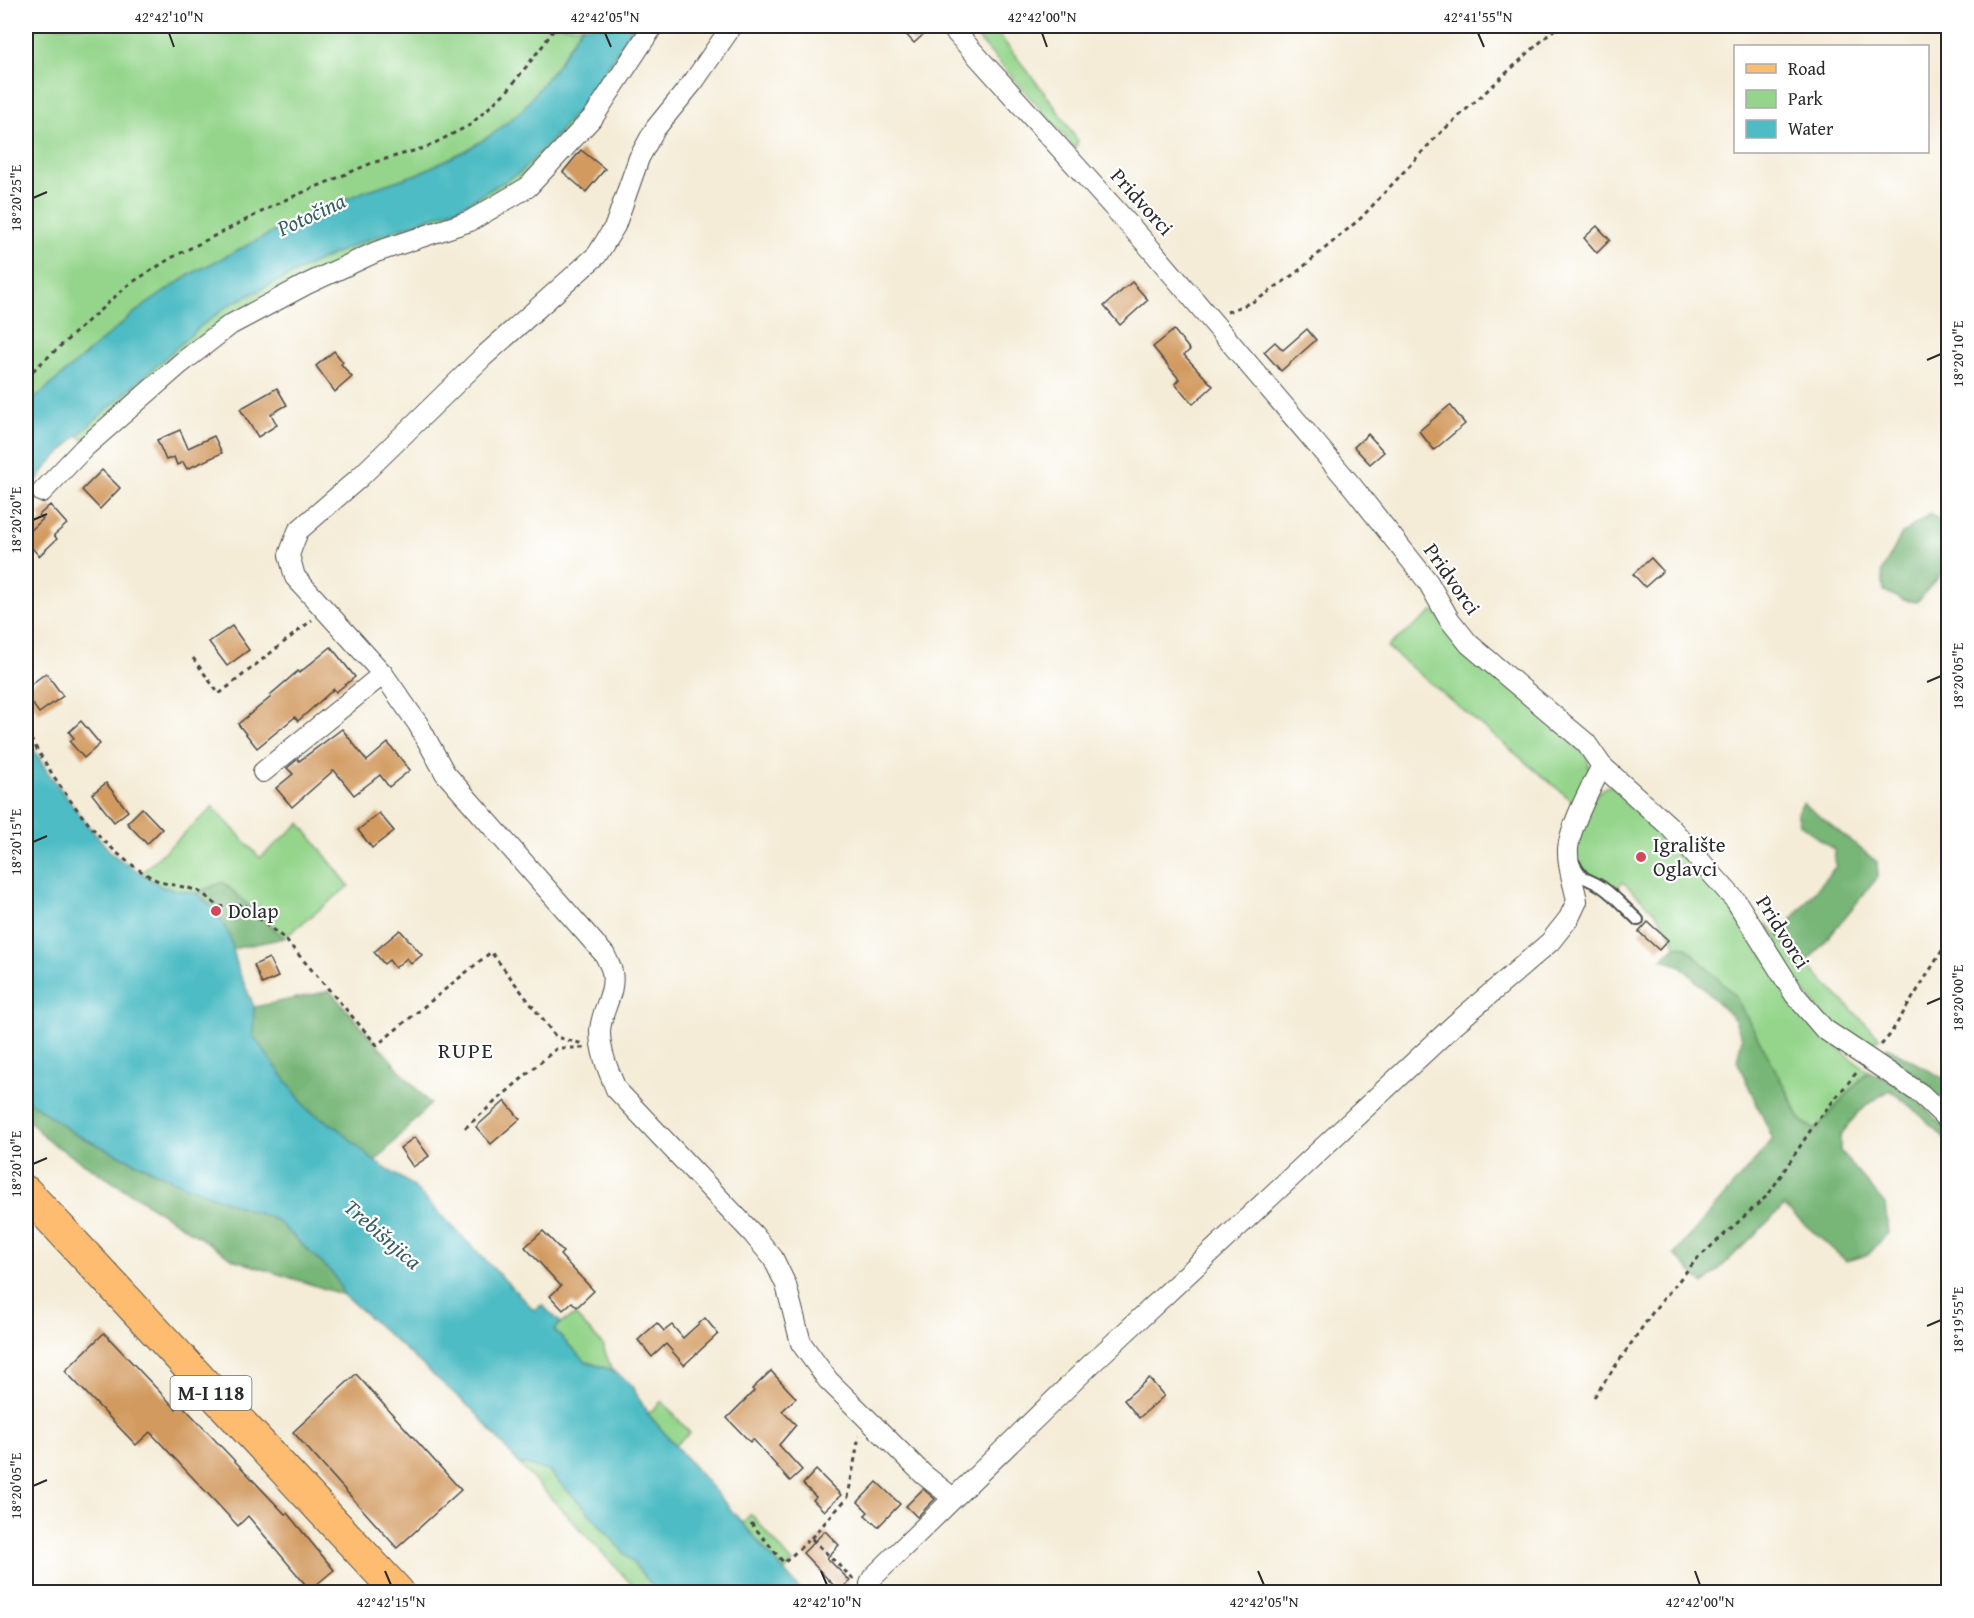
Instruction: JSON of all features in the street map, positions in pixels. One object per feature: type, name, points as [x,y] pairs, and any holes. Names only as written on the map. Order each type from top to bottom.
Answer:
[{"type":"main road","name":"M-I 118","points":[[26,1192],[398,1593]]},
{"type":"street","points":[[42,492],[92,441],[180,364],[230,325],[307,284],[376,252],[470,221],[528,188],[594,116],[653,26]]},
{"type":"street","points":[[732,26],[694,81],[655,129],[639,158],[615,226],[597,255],[483,357],[358,478],[298,531],[289,555],[295,577],[383,674],[418,724],[445,773],[605,955],[612,972],[612,992],[602,1022],[602,1049],[606,1066],[616,1089],[773,1258],[786,1286],[801,1342],[828,1380],[923,1474],[953,1498]]},
{"type":"street","name":"Pridvorci","points":[[951,26],[1150,248],[1368,506],[1428,582],[1449,619],[1469,644],[1586,743],[1602,765],[1669,826],[1736,901],[1795,995],[1824,1029],[1921,1094],[1948,1120]]},
{"type":"street","points":[[263,772],[383,674]]},
{"type":"street","points":[[871,1588],[873,1577],[1095,1360],[1455,1024],[1550,942],[1569,918],[1577,901],[1569,869],[1568,848],[1581,808],[1602,765]]},
{"type":"lane","points":[[1568,848],[1579,874],[1588,881],[1601,886],[1638,920]]},
{"type":"path","points":[[26,377],[128,285],[171,258],[285,200],[372,163],[428,147],[470,125],[508,90],[556,26]]},
{"type":"path","points":[[1211,319],[1257,300],[1306,264],[1361,218],[1436,137],[1558,26]]},
{"type":"path","points":[[193,658],[219,694],[325,610]]},
{"type":"path","points":[[26,731],[48,769],[88,823],[115,852],[162,884],[195,889],[219,907],[244,904],[284,938],[377,1045],[491,952],[556,1037],[602,1049]]},
{"type":"path","points":[[1594,1397],[1655,1309],[1696,1260],[1768,1195],[1816,1122],[1888,1036],[1948,941]]},
{"type":"path","points":[[465,1128],[557,1048],[602,1049]]},
{"type":"path","points":[[751,1523],[784,1563],[811,1538],[848,1497],[863,1414]]},
{"type":"path","points":[[811,1538],[856,1582],[871,1588]]},
{"type":"green space","points":[[26,26],[582,26],[558,64],[523,109],[493,134],[467,150],[417,174],[363,192],[189,275],[134,313],[26,406]]},
{"type":"green space","points":[[634,26],[646,26],[587,115],[524,183],[471,213],[467,203],[521,172],[587,99]]},
{"type":"green space","points":[[967,26],[992,26],[1051,101],[1078,141],[1075,148]]},
{"type":"green space","points":[[460,207],[464,216],[303,279],[84,441],[78,435],[201,326],[229,305],[331,255]]},
{"type":"green space","points":[[1931,513],[1948,531],[1948,566],[1917,602],[1903,600],[1884,591],[1882,571],[1902,534]]},
{"type":"green space","points":[[1434,611],[1588,757],[1589,773],[1576,804],[1387,647]]},
{"type":"green space","points":[[1613,785],[1704,875],[1732,910],[1811,1024],[1868,1071],[1815,1131],[1801,1121],[1788,1093],[1686,947],[1675,946],[1661,919],[1623,882],[1614,891],[1591,876],[1574,855],[1591,803],[1604,788]]},
{"type":"green space","points":[[1803,803],[1877,862],[1878,877],[1807,963],[1778,936],[1836,866],[1834,850],[1800,824],[1797,812]]},
{"type":"green space","points":[[213,807],[260,858],[300,823],[349,886],[284,938],[223,882],[196,893],[162,887],[140,874]]},
{"type":"green space","points":[[223,882],[284,938],[232,949],[227,932],[219,918],[196,893]]},
{"type":"green space","points":[[1766,923],[1880,1038],[1867,1044],[1854,1042],[1839,1035],[1779,960]]},
{"type":"green space","points":[[1675,946],[1686,947],[1735,996],[1801,1121],[1815,1130],[1868,1071],[1894,1082],[1948,1130],[1948,1141],[1890,1090],[1857,1114],[1840,1136],[1840,1151],[1885,1204],[1888,1233],[1868,1255],[1846,1261],[1784,1206],[1704,1284],[1674,1255],[1773,1139],[1737,1061],[1742,1038],[1735,1020],[1681,966],[1662,959]]},
{"type":"green space","points":[[330,991],[430,1104],[375,1162],[336,1127],[308,1110],[252,1036],[254,1007]]},
{"type":"green space","points":[[1887,1047],[1948,1081],[1948,1111],[1887,1063],[1884,1055]]},
{"type":"green space","points":[[26,1099],[75,1134],[185,1186],[276,1220],[334,1275],[344,1295],[235,1260],[47,1140],[26,1117]]},
{"type":"green space","points":[[575,1315],[602,1344],[612,1370],[586,1362],[553,1330]]},
{"type":"green space","points":[[662,1401],[690,1433],[675,1445],[648,1414]]},
{"type":"green space","points":[[518,1463],[548,1471],[585,1508],[658,1592],[639,1592]]},
{"type":"green space","points":[[751,1514],[793,1563],[784,1572],[742,1523]]},
{"type":"water","points":[[582,26],[634,26],[587,99],[521,172],[460,207],[331,255],[229,305],[201,326],[78,435],[48,465],[26,495],[26,406],[134,313],[189,275],[283,227],[363,192],[417,174],[467,150],[493,134],[523,109],[558,64]]},
{"type":"water","name":"Trebišnjica","points":[[26,736],[46,770],[113,855],[162,887],[196,893],[216,911],[230,937],[238,969],[254,1007],[253,1036],[308,1110],[336,1127],[375,1162],[412,1185],[534,1310],[542,1305],[561,1323],[554,1330],[586,1362],[612,1370],[630,1383],[648,1414],[802,1592],[658,1592],[585,1508],[548,1471],[518,1463],[475,1412],[344,1295],[334,1275],[276,1220],[185,1186],[75,1134],[26,1099]]},
{"type":"building","points":[[898,26],[933,26],[914,43]]},
{"type":"building","points":[[581,150],[605,169],[586,192],[563,172]]},
{"type":"building","points":[[1597,226],[1610,240],[1597,253],[1584,238]]},
{"type":"building","points":[[1132,282],[1148,300],[1120,325],[1104,306]]},
{"type":"building","points":[[1307,329],[1316,340],[1281,371],[1264,352],[1275,342],[1283,350]]},
{"type":"building","points":[[1174,330],[1190,350],[1184,355],[1213,386],[1193,404],[1175,384],[1179,379],[1153,347]]},
{"type":"building","points":[[334,351],[352,377],[335,392],[316,366]]},
{"type":"building","points":[[277,388],[287,405],[271,414],[277,425],[258,437],[240,409]]},
{"type":"building","points":[[1450,405],[1465,424],[1434,450],[1419,431]]},
{"type":"building","points":[[180,430],[188,448],[214,436],[222,453],[187,469],[183,462],[177,465],[174,457],[166,460],[157,440]]},
{"type":"building","points":[[1368,434],[1384,452],[1370,464],[1354,447]]},
{"type":"building","points":[[102,470],[120,488],[100,509],[82,490]]},
{"type":"building","points":[[50,505],[67,524],[54,535],[57,539],[39,556],[26,541],[26,535],[43,519],[39,515]]},
{"type":"building","points":[[1651,558],[1663,571],[1645,587],[1633,574]]},
{"type":"building","points":[[232,626],[249,650],[227,666],[209,642]]},
{"type":"building","points":[[331,647],[355,677],[336,692],[334,689],[298,721],[295,717],[257,748],[238,724],[298,671],[299,673]]},
{"type":"building","points":[[46,673],[63,696],[39,713],[26,695],[26,688]]},
{"type":"building","points":[[81,721],[100,744],[84,758],[70,742],[74,738],[69,732]]},
{"type":"building","points":[[342,729],[367,761],[388,743],[410,770],[389,787],[380,775],[354,795],[334,770],[292,807],[276,788],[293,774],[287,768]]},
{"type":"building","points":[[106,783],[128,811],[114,822],[92,794]]},
{"type":"building","points":[[142,808],[162,829],[147,844],[127,823]]},
{"type":"building","points":[[379,813],[394,831],[372,848],[358,830]]},
{"type":"building","points":[[1648,922],[1668,940],[1659,950],[1639,932]]},
{"type":"building","points":[[400,930],[422,955],[411,964],[407,958],[395,968],[389,960],[384,964],[374,952]]},
{"type":"building","points":[[269,958],[278,977],[262,984],[254,965]]},
{"type":"building","points":[[505,1101],[520,1119],[491,1144],[476,1127]]},
{"type":"building","points":[[415,1137],[429,1156],[413,1167],[400,1148]]},
{"type":"building","points":[[543,1231],[563,1252],[560,1255],[594,1291],[577,1307],[572,1302],[563,1310],[550,1296],[561,1286],[525,1247]]},
{"type":"building","points":[[705,1318],[718,1334],[684,1365],[666,1344],[652,1357],[638,1340],[657,1323],[664,1331],[672,1325],[683,1338]]},
{"type":"building","points":[[104,1333],[176,1409],[181,1404],[285,1514],[287,1513],[334,1570],[310,1590],[248,1516],[238,1526],[150,1432],[136,1445],[65,1371]]},
{"type":"building","points":[[771,1371],[796,1398],[782,1411],[796,1425],[779,1445],[802,1470],[790,1481],[753,1439],[750,1442],[727,1418]]},
{"type":"building","points":[[356,1374],[461,1490],[397,1548],[293,1432]]},
{"type":"building","points":[[1149,1378],[1164,1396],[1139,1418],[1124,1400]]},
{"type":"building","points":[[816,1470],[841,1495],[824,1511],[813,1500],[816,1497],[803,1484]]},
{"type":"building","points":[[877,1482],[900,1504],[878,1527],[865,1515],[868,1512],[858,1502]]},
{"type":"building","points":[[923,1489],[935,1499],[917,1517],[906,1506]]},
{"type":"building","points":[[825,1531],[839,1545],[827,1558],[850,1581],[839,1591],[803,1553]]},
{"type":"place","name":"Igralište Oglavci","points":[[1641,857]]},
{"type":"place","name":"Dolap","points":[[216,911]]},
{"type":"district","name":"RUPE","points":[[466,1050]]},
{"type":"water label","name":"Potočina","points":[[311,214]]}]
